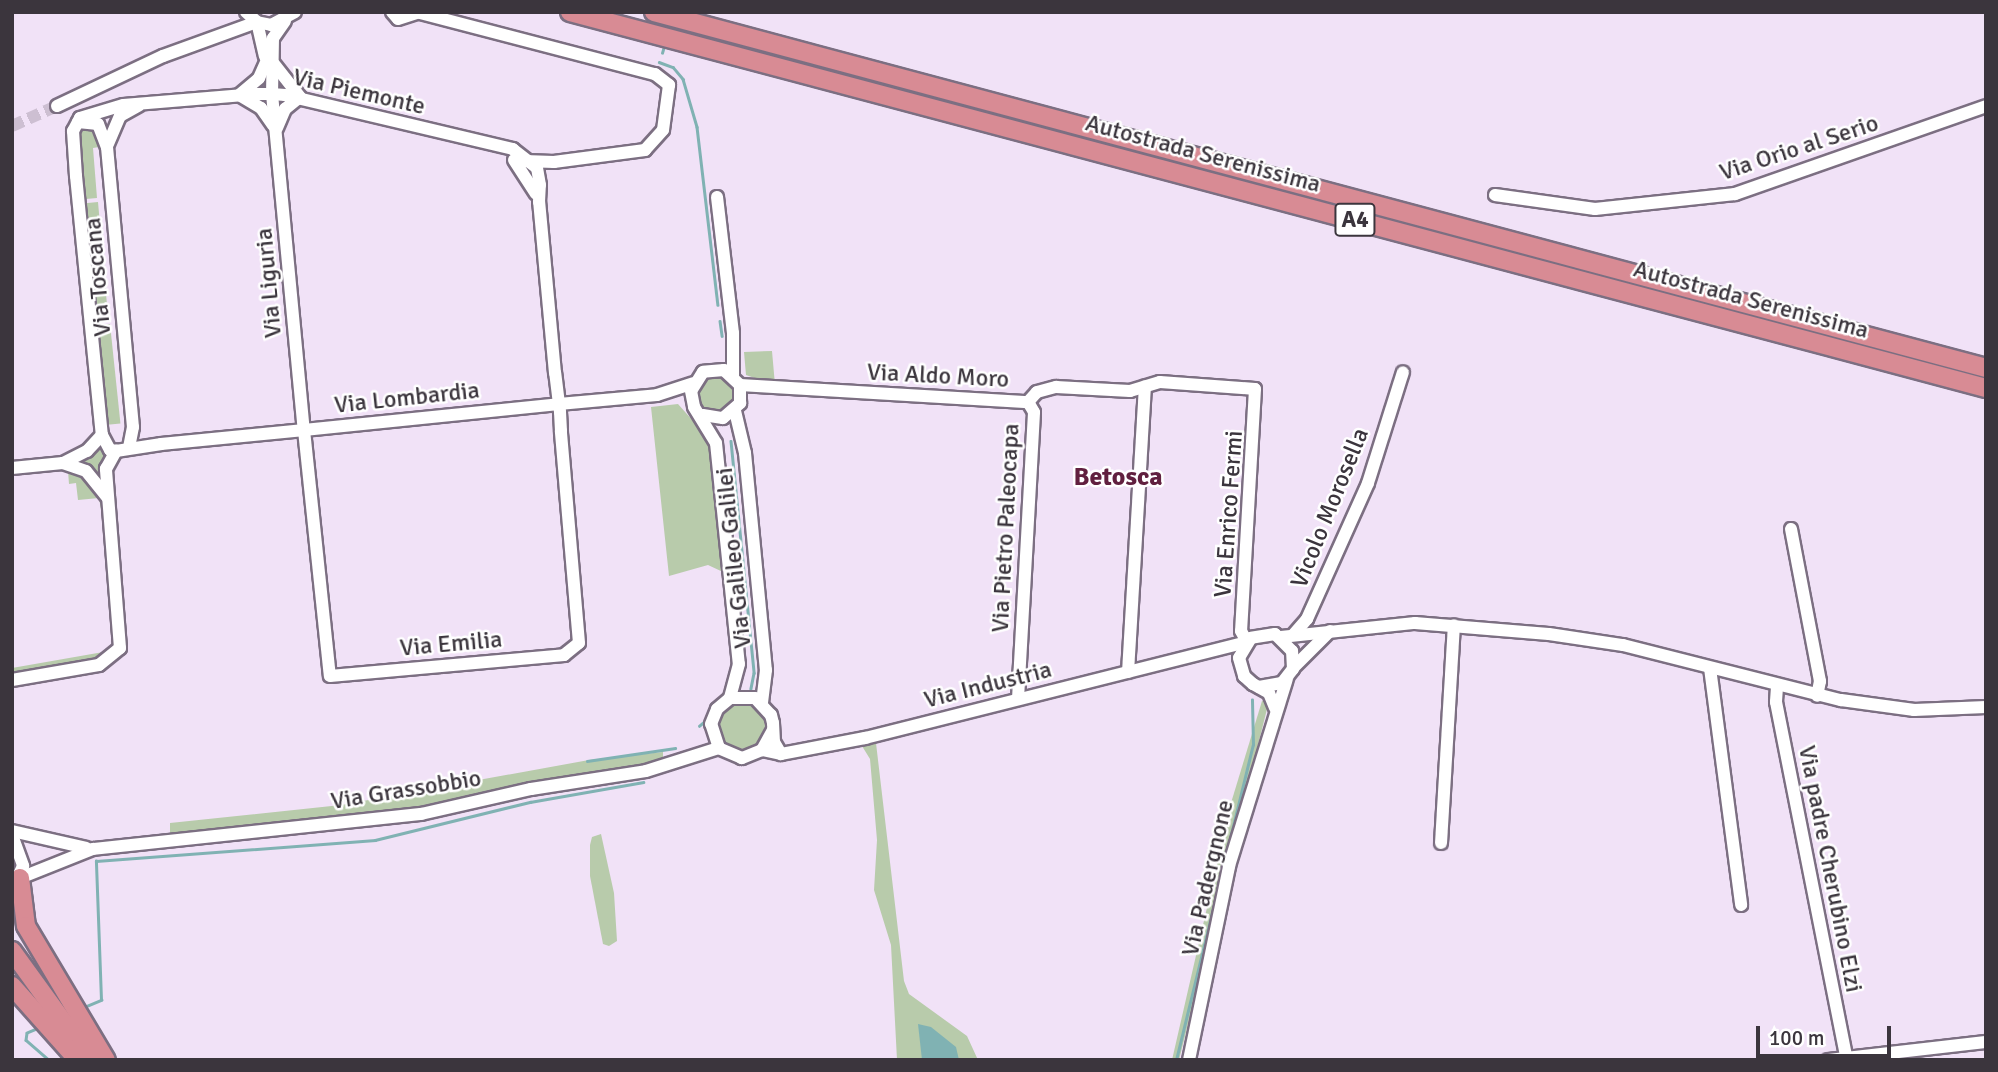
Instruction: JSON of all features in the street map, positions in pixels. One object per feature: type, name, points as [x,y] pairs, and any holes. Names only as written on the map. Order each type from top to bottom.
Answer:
[{"type":"highway","name":"Autostrada Serenissima","points":[[570,12],[1986,388]]},
{"type":"highway","name":"Autostrada Serenissima","points":[[654,12],[1986,368]]},
{"type":"highway","points":[[16,881],[26,926],[106,1060]]},
{"type":"highway","points":[[12,951],[92,1060]]},
{"type":"highway","points":[[12,986],[78,1060]]},
{"type":"street","points":[[246,12],[257,22],[271,25],[290,17]]},
{"type":"street","points":[[392,12],[398,19],[419,13],[655,74],[666,81],[671,99],[660,136],[651,147],[638,152],[534,163],[515,155]]},
{"type":"street","name":"Via Liguria","points":[[239,95],[259,78],[273,38],[290,17]]},
{"type":"street","points":[[57,106],[163,56],[257,22]]},
{"type":"street","points":[[257,22],[267,58]]},
{"type":"street","points":[[228,33],[250,36],[300,97],[285,109],[276,131]]},
{"type":"street","name":"Via Liguria","points":[[267,58],[304,430]]},
{"type":"street","name":"Via Piemonte","points":[[77,122],[103,109],[272,94],[300,97],[515,155]]},
{"type":"street","points":[[239,95],[261,108],[276,131]]},
{"type":"street","points":[[107,147],[115,122],[141,104]]},
{"type":"street","name":"Via Orio al Serio","points":[[1495,195],[1595,209],[1735,194],[1986,106]]},
{"type":"street","points":[[107,147],[98,124],[77,122],[73,135],[102,435],[106,446],[122,450]]},
{"type":"street","name":"Via Toscana","points":[[12,680],[99,665],[120,648],[107,464],[122,450],[133,427],[107,147]]},
{"type":"street","points":[[515,155],[574,158]]},
{"type":"street","points":[[515,155],[529,177],[539,202]]},
{"type":"street","points":[[534,163],[559,404]]},
{"type":"street","points":[[698,411],[723,418],[738,407],[730,355],[733,333],[717,197]]},
{"type":"street","points":[[730,355],[693,383],[698,411],[716,443],[739,664],[730,698]]},
{"type":"street","points":[[710,370],[736,381]]},
{"type":"street","name":"Vicolo Morosella","points":[[1302,629],[1368,483],[1403,372]]},
{"type":"street","name":"Via Aldo Moro","points":[[736,381],[778,390]]},
{"type":"street","name":"Via Aldo Moro","points":[[738,407],[758,392],[778,390],[1028,402],[1037,392],[1056,387],[1130,391],[1160,382],[1255,388]]},
{"type":"street","name":"Via Lombardia","points":[[122,450],[657,395],[693,383]]},
{"type":"street","points":[[1128,671],[1145,387]]},
{"type":"street","name":"Via Enrico Fermi","points":[[1247,642],[1241,631],[1255,388]]},
{"type":"street","name":"Via Lombardia","points":[[657,395],[698,411]]},
{"type":"street","name":"Via Pietro Paleocapa","points":[[1018,699],[1034,412],[1028,402]]},
{"type":"street","name":"Via Emilia","points":[[304,430],[330,676],[564,654],[574,650],[580,634],[559,404]]},
{"type":"street","name":"Via Galileo Galilei","points":[[738,407],[766,670],[762,703]]},
{"type":"street","points":[[133,427],[140,436],[161,444]]},
{"type":"street","points":[[12,468],[63,463],[88,451],[102,435]]},
{"type":"street","points":[[63,463],[86,471],[108,499]]},
{"type":"street","points":[[1791,529],[1821,681],[1817,696]]},
{"type":"street","points":[[1275,708],[1269,693],[1244,676],[1240,664],[1247,642],[1263,634],[1281,637],[1302,629],[1415,623],[1579,637],[1817,696],[1914,710],[1986,707]]},
{"type":"street","points":[[1441,843],[1454,625]]},
{"type":"street","points":[[1302,629],[1305,652]]},
{"type":"street","name":"Via Padergnone","points":[[1189,1060],[1229,866],[1275,708],[1290,674],[1305,652],[1330,629]]},
{"type":"street","points":[[1259,687],[1271,688],[1290,674],[1292,651],[1281,637]]},
{"type":"street","name":"Via Industria","points":[[762,750],[781,754],[1247,642]]},
{"type":"street","points":[[1205,652],[1222,654],[1240,664]]},
{"type":"street","points":[[1710,668],[1741,905]]},
{"type":"street","name":"Via padre Cherubino Elzi","points":[[1777,687],[1776,702],[1847,1058]]},
{"type":"street","points":[[691,755],[711,724],[717,709],[730,698],[747,696],[762,703],[771,715],[781,754]]},
{"type":"street","points":[[711,724],[719,748],[742,758],[762,750],[773,730]]},
{"type":"street","name":"Via Grassobbio","points":[[16,881],[93,849],[421,814],[531,789],[646,771],[719,748]]},
{"type":"street","name":"Via Grassobbio","points":[[12,833],[93,849]]},
{"type":"street","name":"Via Grassobbio","points":[[12,833],[22,856],[16,881]]},
{"type":"street","points":[[1828,1060],[1986,1042]]},
{"type":"shaded area","points":[[89,125],[98,132],[99,147],[93,148],[97,198],[86,199],[80,132]]},
{"type":"shaded area","points":[[98,202],[108,321],[95,322],[85,203]]},
{"type":"shaded area","points":[[110,324],[120,423],[108,425],[97,325]]},
{"type":"shaded area","points":[[772,351],[775,385],[746,375],[744,352]]},
{"type":"shaded area","points":[[716,374],[730,380],[736,394],[730,408],[716,414],[702,408],[696,394],[702,380]]},
{"type":"shaded area","points":[[678,404],[710,440],[723,572],[708,565],[669,576],[651,407]]},
{"type":"shaded area","points":[[98,445],[108,454],[105,485],[75,463]]},
{"type":"shaded area","points":[[54,469],[78,472],[102,497],[107,545],[99,498],[78,500],[76,483],[69,484],[68,471]]},
{"type":"shaded area","points":[[109,651],[97,660],[12,675],[12,668]]},
{"type":"shaded area","points":[[1270,697],[1179,1060],[1172,1060],[1231,803],[1262,701]]},
{"type":"shaded area","points":[[742,703],[758,710],[765,726],[758,742],[742,749],[726,742],[719,726],[726,710]]},
{"type":"shaded area","points":[[876,743],[904,981],[909,994],[967,1036],[978,1060],[897,1060],[891,945],[874,890],[877,840],[870,759],[862,746]]},
{"type":"shaded area","points":[[663,752],[663,762],[423,811],[170,837],[170,823],[341,805],[589,760]]},
{"type":"shaded area","points":[[601,834],[614,893],[617,941],[609,946],[603,944],[590,876],[592,837]]},
{"type":"shaded area","points":[[918,1024],[931,1027],[956,1047],[959,1060],[922,1060]]},
{"type":"waterway","points":[[662,53],[664,46]]},
{"type":"waterway","points":[[659,62],[673,67],[683,79],[697,127],[718,305]]},
{"type":"waterway","points":[[720,321],[722,336]]},
{"type":"waterway","points":[[731,441],[754,673],[751,689]]},
{"type":"waterway","points":[[1176,1060],[1253,745],[1252,700]]},
{"type":"waterway","points":[[699,726],[705,721]]},
{"type":"waterway","points":[[587,761],[675,748]]},
{"type":"waterway","points":[[82,1008],[101,1000],[96,861],[375,840],[530,802],[643,782]]},
{"type":"waterway","points":[[41,1027],[27,1033],[26,1040],[49,1060]]},
{"type":"tunnel","points":[[12,126],[57,106]]},
{"type":"district","name":"Betosca","points":[[1118,478]]}]
